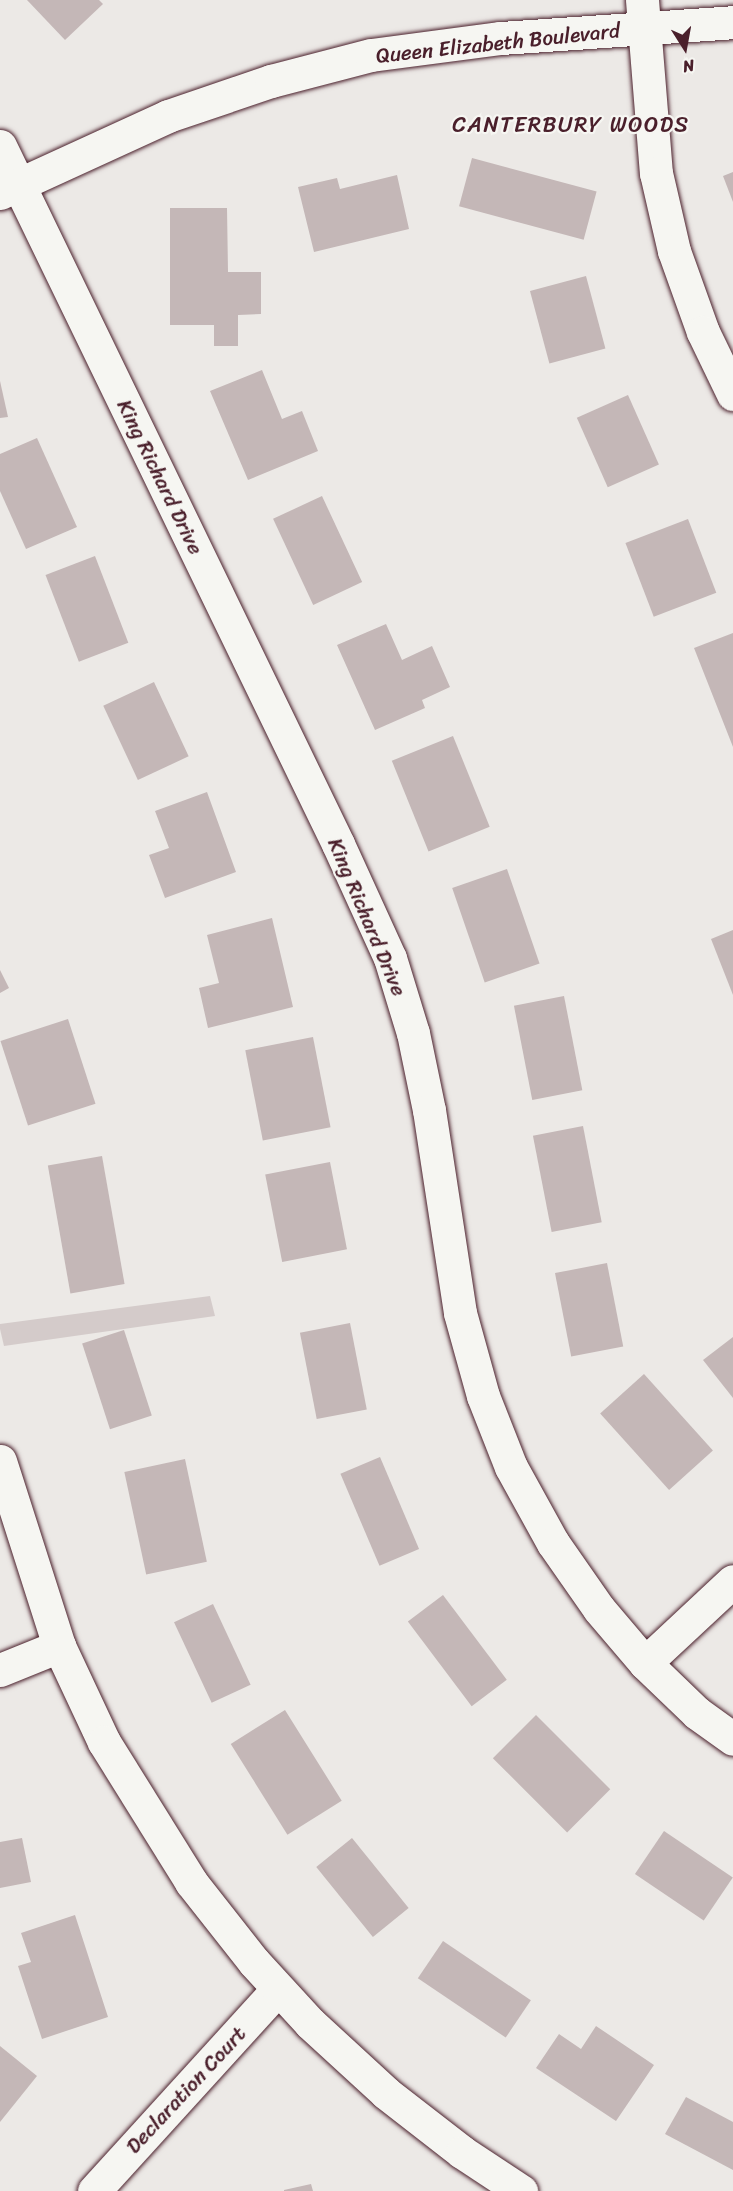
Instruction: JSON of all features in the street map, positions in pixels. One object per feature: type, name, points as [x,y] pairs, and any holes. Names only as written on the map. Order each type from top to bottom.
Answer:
[{"type":"street","name":"Queen Elizabeth Boulevard","points":[[9,188],[168,116],[271,81],[371,55],[501,38],[643,14],[733,22]]},
{"type":"street","points":[[643,14],[656,173],[674,251],[703,332],[733,394]]},
{"type":"street","name":"King Richard Drive","points":[[0,146],[9,188],[338,844],[390,958],[412,1033],[429,1110],[460,1313],[483,1396],[511,1467],[553,1543],[599,1609],[645,1663],[697,1713],[733,1739]]},
{"type":"street","points":[[0,1461],[59,1646],[104,1742],[151,1824],[191,1882],[278,1989],[386,2093],[462,2152],[521,2191]]},
{"type":"street","points":[[645,1663],[733,1581]]},
{"type":"street","points":[[0,1670],[59,1646]]},
{"type":"street","name":"Declaration Court","points":[[94,2191],[278,1989]]},
{"type":"shaded area","points":[[210,1296],[215,1316],[4,1346],[0,1329],[0,1324]]},
{"type":"building","points":[[27,0],[99,0],[103,4],[65,40]]},
{"type":"building","points":[[472,158],[597,191],[584,240],[459,206]]},
{"type":"building","points":[[733,172],[733,202],[723,176]]},
{"type":"building","points":[[397,175],[409,229],[314,252],[298,187],[337,178],[340,189]]},
{"type":"building","points":[[170,208],[227,208],[228,272],[261,272],[261,314],[238,315],[238,346],[214,346],[214,325],[170,325]]},
{"type":"building","points":[[586,276],[605,348],[549,363],[530,291]]},
{"type":"building","points":[[262,370],[282,419],[302,411],[318,451],[248,480],[210,391]]},
{"type":"building","points":[[0,381],[8,417],[0,418]]},
{"type":"building","points":[[628,395],[659,464],[608,487],[577,418]]},
{"type":"building","points":[[37,438],[77,527],[26,549],[0,491],[0,454]]},
{"type":"building","points":[[322,496],[362,582],[313,605],[273,519]]},
{"type":"building","points":[[688,519],[716,593],[654,617],[625,543]]},
{"type":"building","points":[[95,556],[128,643],[79,662],[46,575]]},
{"type":"building","points":[[386,624],[402,660],[432,646],[450,687],[422,700],[425,708],[375,730],[337,645]]},
{"type":"building","points":[[733,633],[733,747],[694,648]]},
{"type":"building","points":[[154,682],[189,756],[138,780],[103,706]]},
{"type":"building","points":[[453,736],[490,827],[429,852],[392,761]]},
{"type":"building","points":[[207,792],[236,872],[165,898],[149,855],[169,848],[155,811]]},
{"type":"building","points":[[507,869],[540,964],[485,982],[452,888]]},
{"type":"building","points":[[272,918],[293,1007],[208,1028],[199,988],[219,983],[207,935]]},
{"type":"building","points":[[733,930],[733,995],[711,939]]},
{"type":"building","points":[[0,970],[9,988],[0,993]]},
{"type":"building","points":[[564,996],[582,1090],[532,1100],[514,1006]]},
{"type":"building","points":[[68,1019],[96,1104],[28,1126],[0,1041]]},
{"type":"building","points":[[313,1037],[331,1127],[263,1140],[245,1050]]},
{"type":"building","points":[[583,1126],[602,1222],[552,1232],[533,1136]]},
{"type":"building","points":[[102,1156],[125,1284],[70,1294],[48,1166]]},
{"type":"building","points":[[330,1162],[347,1249],[282,1262],[265,1175]]},
{"type":"building","points":[[607,1263],[623,1346],[571,1357],[555,1273]]},
{"type":"building","points":[[350,1323],[367,1409],[317,1419],[300,1333]]},
{"type":"building","points":[[124,1330],[152,1416],[110,1429],[82,1344]]},
{"type":"building","points":[[733,1337],[733,1398],[703,1360]]},
{"type":"building","points":[[644,1374],[713,1451],[669,1490],[600,1413]]},
{"type":"building","points":[[380,1457],[419,1549],[379,1566],[340,1474]]},
{"type":"building","points":[[185,1459],[207,1562],[146,1575],[124,1472]]},
{"type":"building","points":[[443,1595],[507,1680],[472,1706],[408,1621]]},
{"type":"building","points":[[213,1604],[251,1685],[212,1703],[174,1622]]},
{"type":"building","points":[[285,1710],[342,1801],[287,1835],[231,1744]]},
{"type":"building","points":[[536,1715],[610,1789],[567,1832],[493,1758]]},
{"type":"building","points":[[664,1831],[733,1877],[704,1921],[635,1874]]},
{"type":"building","points":[[22,1838],[31,1882],[0,1888],[0,1842]]},
{"type":"building","points":[[352,1838],[409,1908],[373,1937],[316,1867]]},
{"type":"building","points":[[75,1915],[108,2017],[42,2039],[18,1966],[31,1962],[21,1933]]},
{"type":"building","points":[[443,1941],[531,2000],[506,2038],[418,1978]]},
{"type":"building","points":[[596,2026],[654,2065],[616,2121],[536,2068],[559,2034],[581,2049]]},
{"type":"building","points":[[0,2046],[37,2076],[0,2122]]},
{"type":"building","points":[[686,2097],[733,2122],[733,2170],[665,2134]]},
{"type":"building","points":[[311,2184],[313,2191],[284,2191],[284,2190]]},
{"type":"district","name":"CANTERBURY WOODS","points":[[571,125]]}]
